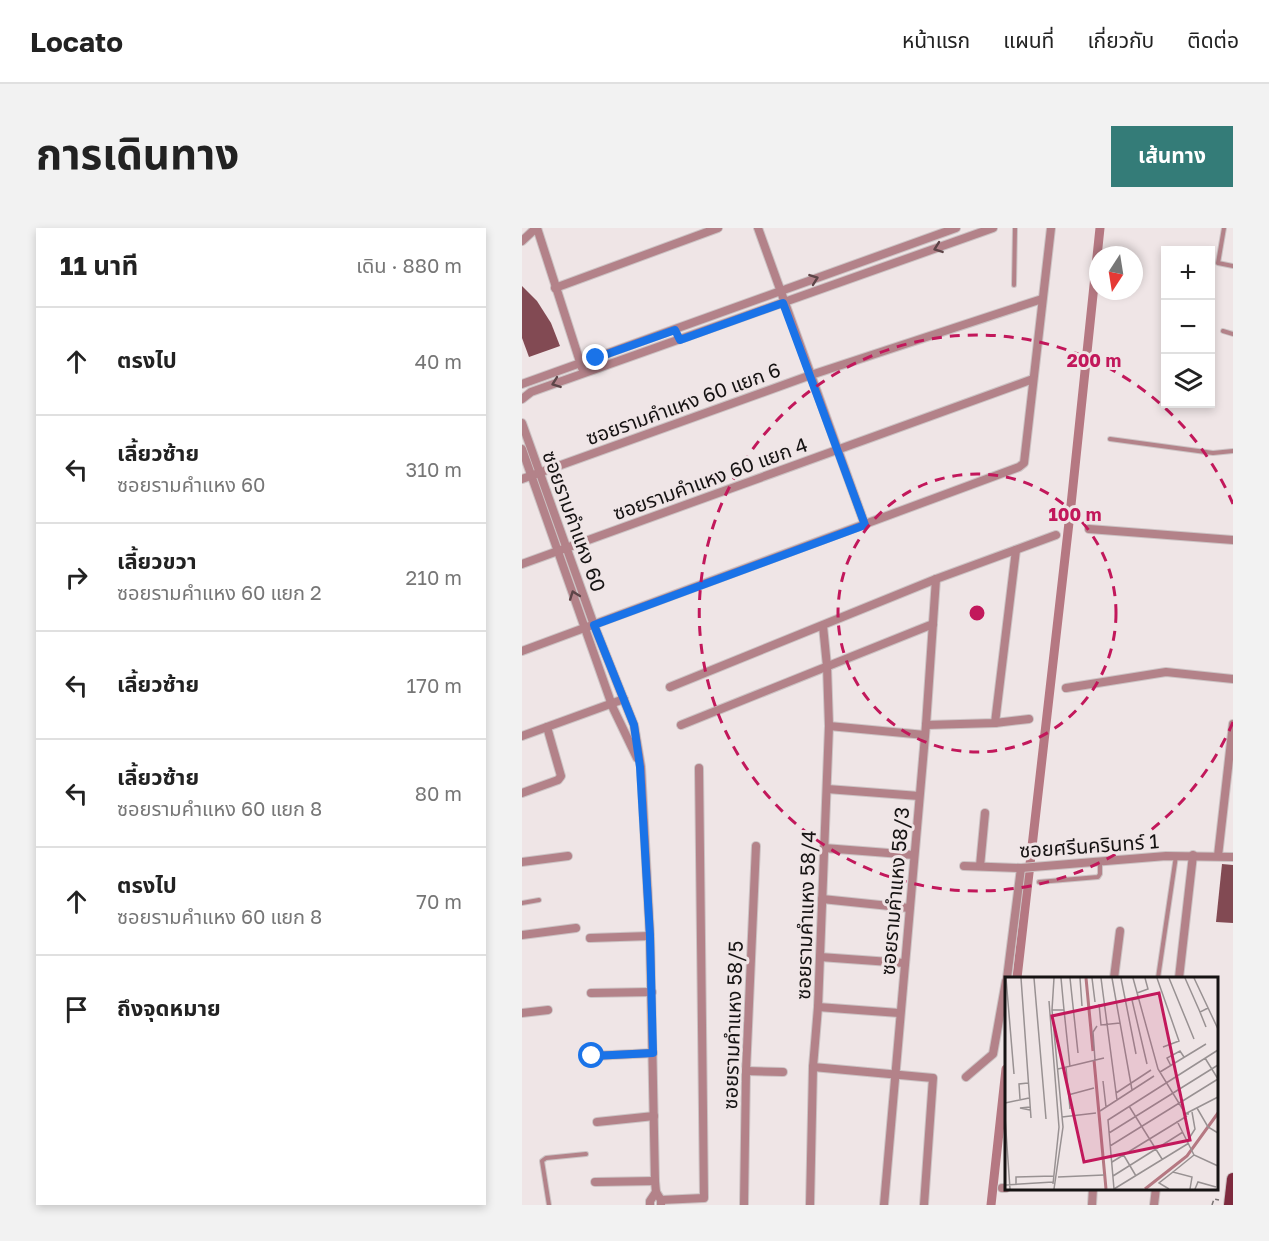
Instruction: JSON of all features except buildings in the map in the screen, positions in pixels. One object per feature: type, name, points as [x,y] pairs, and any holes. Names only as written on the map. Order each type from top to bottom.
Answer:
[{"type":"main road","points":[[1230,1205],[1233,1180]]},
{"type":"street","points":[[522,242],[537,228],[584,374]]},
{"type":"street","points":[[555,288],[718,228]]},
{"type":"street","points":[[758,228],[779,292],[865,525]]},
{"type":"street","points":[[522,384],[956,228]]},
{"type":"street","points":[[522,399],[531,393],[878,269],[969,232],[993,228]]},
{"type":"street","points":[[522,651],[1019,467],[1024,463],[1051,228]]},
{"type":"street","points":[[874,258],[878,269]]},
{"type":"street","name":"ซอยรามคำแหง 60 แยก 6","points":[[522,479],[811,375],[1042,299]]},
{"type":"street","points":[[675,330],[680,340]]},
{"type":"street","name":"ซอยรามคำแหง 60 แยก 4","points":[[522,564],[1033,379]]},
{"type":"street","name":"ซอยรามคำแหง 60","points":[[522,423],[536,474],[590,626],[611,703],[640,767]]},
{"type":"street","name":"ซอยรามคำแหง 60","points":[[522,448],[536,474]]},
{"type":"street","points":[[1089,529],[1233,540]]},
{"type":"street","points":[[670,687],[936,579],[1056,535]]},
{"type":"street","points":[[995,723],[1016,549]]},
{"type":"street","name":"ซอยรามคำแหง 58/3","points":[[884,1205],[926,724],[936,579]]},
{"type":"street","points":[[681,725],[933,624]]},
{"type":"street","name":"ซอยรามคำแหง 60","points":[[590,626],[634,725],[640,767],[650,936],[655,1181],[659,1199],[650,1200],[650,1205]]},
{"type":"street","name":"ซอยรามคำแหง 58/4","points":[[810,1205],[813,1067],[818,1007],[829,726],[823,626]]},
{"type":"street","points":[[1066,688],[1166,672],[1233,679]]},
{"type":"street","points":[[522,736],[624,699]]},
{"type":"street","points":[[926,724],[995,723],[1029,719]]},
{"type":"street","points":[[1218,856],[1233,723]]},
{"type":"street","points":[[829,726],[925,735]]},
{"type":"street","points":[[522,793],[558,780],[561,776],[547,727]]},
{"type":"street","points":[[659,1199],[704,1198],[699,768]]},
{"type":"street","points":[[827,789],[919,796]]},
{"type":"street","points":[[980,866],[985,813]]},
{"type":"street","name":"ซอยรามคำแหง 58/5","points":[[744,1205],[746,1071],[756,846]]},
{"type":"street","points":[[824,848],[914,855]]},
{"type":"street","name":"ซอยศรีนครินทร์ 1","points":[[964,866],[1024,868],[1176,855],[1233,857]]},
{"type":"street","points":[[1179,977],[1193,855]]},
{"type":"street","points":[[522,862],[568,856]]},
{"type":"street","points":[[1007,977],[1024,868]]},
{"type":"street","points":[[822,899],[909,908]]},
{"type":"street","points":[[522,935],[576,928]]},
{"type":"street","points":[[1114,977],[1120,931]]},
{"type":"street","points":[[590,938],[650,936]]},
{"type":"street","points":[[820,957],[904,963]]},
{"type":"street","points":[[591,993],[652,992]]},
{"type":"street","points":[[966,1077],[993,1054],[1005,1001]]},
{"type":"street","points":[[818,1007],[899,1013]]},
{"type":"street","points":[[522,1013],[548,1010]]},
{"type":"street","points":[[592,1056],[653,1053]]},
{"type":"street","points":[[813,1067],[933,1078],[924,1205]]},
{"type":"street","points":[[746,1071],[783,1072]]},
{"type":"street","points":[[597,1122],[654,1116]]},
{"type":"street","points":[[595,1182],[655,1181]]},
{"type":"street","points":[[1092,1205],[1093,1190]]},
{"type":"street","points":[[1154,1205],[1156,1190]]},
{"type":"lane","points":[[1014,285],[1015,228]]},
{"type":"lane","points":[[1224,228],[1218,263],[1233,266]]},
{"type":"lane","points":[[1223,331],[1233,334]]},
{"type":"lane","points":[[1110,439],[1213,453],[1233,451]]},
{"type":"lane","points":[[1158,977],[1176,855]]},
{"type":"lane","points":[[1039,882],[1098,878],[1100,861]]},
{"type":"lane","points":[[522,903],[539,900]]},
{"type":"lane","points":[[549,1205],[542,1161],[546,1158],[586,1154]]},
{"type":"path","points":[[1212,1205],[1214,1199],[1219,1200],[1218,1205]]},
{"type":"waterway","points":[[1017,977],[1100,228]]},
{"type":"waterway","points":[[991,1205],[1005,1078]]},
{"type":"route","points":[[592,1056],[653,1053],[650,936],[640,767],[634,725],[594,625],[865,525],[783,303],[680,340],[675,330],[596,358]]}]
